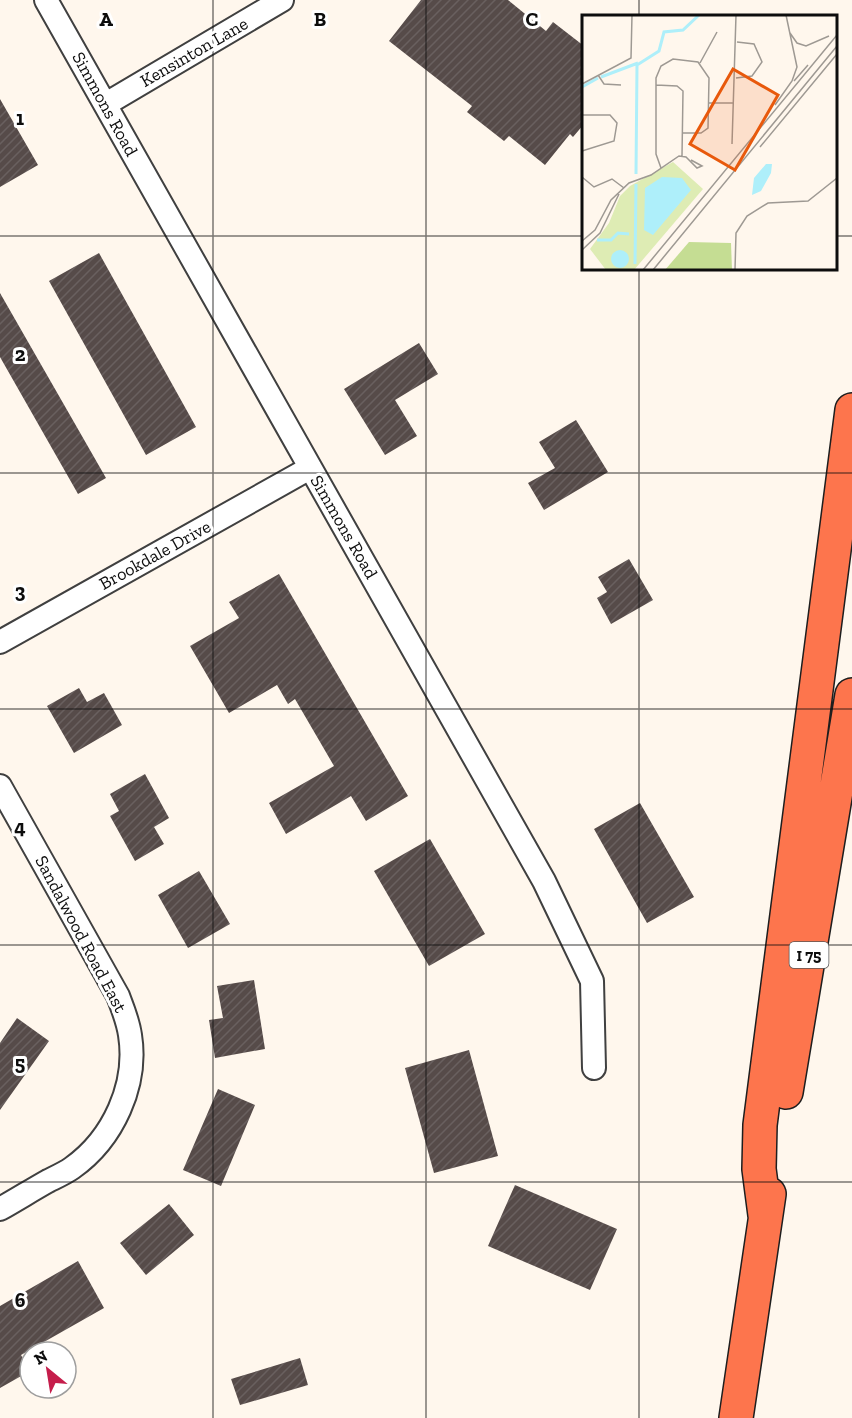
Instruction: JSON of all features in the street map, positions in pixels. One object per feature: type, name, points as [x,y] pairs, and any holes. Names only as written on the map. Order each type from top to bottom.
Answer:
[{"type":"highway","points":[[765,1215],[759,1169],[760,1125],[852,410]]},
{"type":"highway","name":"I 75","points":[[736,1418],[765,1215],[852,695]]},
{"type":"street","name":"Simmons Road","points":[[46,0],[544,881],[592,981],[594,1068]]},
{"type":"street","name":"Kensinton Lane","points":[[105,104],[282,0]]},
{"type":"street","name":"Brookdale Drive","points":[[0,642],[310,468]]},
{"type":"street","name":"Sandalwood Road East","points":[[0,786],[118,996],[126,1016],[132,1059],[123,1100],[115,1120],[103,1137],[72,1168],[0,1209]]},
{"type":"building","points":[[421,0],[508,0],[546,31],[553,22],[582,44],[582,126],[573,137],[570,134],[545,165],[509,136],[504,141],[467,112],[472,106],[389,41]]},
{"type":"building","points":[[0,99],[38,165],[0,187]]},
{"type":"building","points":[[99,253],[196,427],[146,455],[49,281]]},
{"type":"building","points":[[0,293],[106,478],[78,494],[0,357]]},
{"type":"building","points":[[419,343],[438,374],[395,400],[417,436],[385,455],[344,389]]},
{"type":"building","points":[[576,420],[608,472],[544,510],[528,483],[555,468],[539,442]]},
{"type":"building","points":[[629,559],[653,600],[611,624],[597,598],[607,592],[598,577]]},
{"type":"building","points":[[279,574],[408,796],[366,821],[351,796],[286,834],[269,803],[334,766],[295,699],[288,704],[277,685],[229,713],[190,646],[239,618],[229,602]]},
{"type":"building","points":[[79,688],[87,702],[104,693],[122,725],[74,753],[47,706]]},
{"type":"building","points":[[145,774],[169,818],[154,827],[164,844],[135,861],[110,816],[119,811],[110,794]]},
{"type":"building","points":[[640,803],[694,897],[647,923],[594,829]]},
{"type":"building","points":[[430,839],[485,934],[429,966],[374,871]]},
{"type":"building","points":[[199,871],[230,924],[188,948],[158,895]]},
{"type":"building","points":[[254,980],[265,1049],[215,1058],[209,1020],[223,1018],[217,986]]},
{"type":"building","points":[[17,1018],[49,1041],[0,1110],[0,1043]]},
{"type":"building","points":[[469,1050],[498,1156],[434,1173],[405,1068]]},
{"type":"building","points":[[218,1089],[255,1105],[221,1186],[183,1170]]},
{"type":"building","points":[[515,1185],[617,1229],[590,1290],[488,1246]]},
{"type":"building","points":[[169,1204],[194,1235],[146,1275],[120,1243]]},
{"type":"building","points":[[78,1261],[104,1308],[47,1340],[18,1340],[18,1378],[0,1388],[0,1306]]},
{"type":"building","points":[[300,1358],[308,1385],[240,1405],[231,1379]]}]
